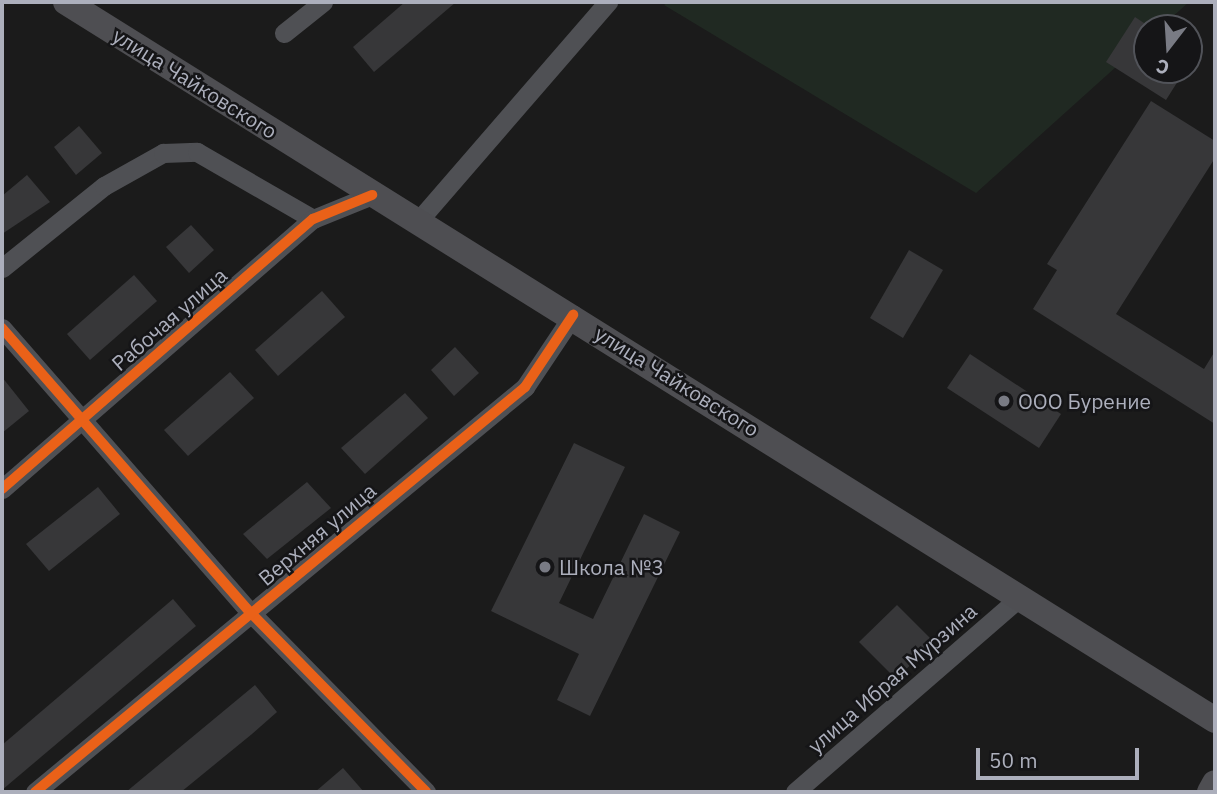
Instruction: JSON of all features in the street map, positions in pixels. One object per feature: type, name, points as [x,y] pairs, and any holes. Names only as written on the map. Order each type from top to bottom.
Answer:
[{"type":"main road","name":"улица Чайковского","points":[[66,2],[372,195],[419,220],[573,315],[1215,720]]},
{"type":"main road","points":[[1210,792],[1215,783]]},
{"type":"street","points":[[284,33],[323,2]]},
{"type":"street","points":[[419,220],[608,2]]},
{"type":"street","points":[[2,268],[104,186],[163,153],[197,152],[313,219]]},
{"type":"street","name":"Рабочая улица","points":[[2,489],[313,219],[372,195]]},
{"type":"street","name":"Верхняя улица","points":[[35,792],[525,387],[573,315]]},
{"type":"street","points":[[2,328],[85,418],[251,613],[421,791]]},
{"type":"street","name":"улица Ибрая Мурзина","points":[[795,792],[1019,598]]},
{"type":"shaded area","points":[[668,2],[1189,2],[1176,14],[1133,14],[1133,52],[976,193],[664,5]]},
{"type":"building","points":[[405,2],[456,2],[374,72],[353,47]]},
{"type":"building","points":[[1133,20],[1133,79],[1106,62]]},
{"type":"building","points":[[1141,84],[1176,84],[1166,100]]},
{"type":"building","points":[[1151,101],[1215,141],[1215,158],[1116,314],[1204,369],[1215,351],[1215,424],[1033,309],[1057,270],[1047,264]]},
{"type":"building","points":[[79,126],[102,153],[76,175],[54,147]]},
{"type":"building","points":[[27,175],[50,202],[2,234],[2,196]]},
{"type":"building","points":[[191,225],[214,250],[189,273],[166,247]]},
{"type":"building","points":[[909,250],[943,270],[903,338],[870,318]]},
{"type":"building","points":[[134,275],[157,301],[90,360],[67,334]]},
{"type":"building","points":[[322,291],[345,317],[278,376],[255,350]]},
{"type":"building","points":[[455,347],[479,373],[454,396],[431,370]]},
{"type":"building","name":"ООО Бурение","points":[[970,354],[1061,414],[1039,448],[947,388]]},
{"type":"building","points":[[230,372],[254,398],[188,456],[164,430]]},
{"type":"building","points":[[2,377],[29,411],[2,433]]},
{"type":"building","points":[[405,393],[428,418],[365,474],[341,448]]},
{"type":"building","name":"Школа №3","points":[[574,443],[625,467],[559,603],[593,619],[644,514],[680,532],[590,716],[557,700],[579,654],[491,611]]},
{"type":"building","points":[[307,482],[331,508],[267,559],[243,534]]},
{"type":"building","points":[[98,487],[120,514],[49,571],[26,544]]},
{"type":"building","points":[[173,599],[196,626],[2,790],[2,745]]},
{"type":"building","points":[[897,605],[934,642],[896,679],[859,642]]},
{"type":"building","points":[[255,685],[277,712],[252,734],[181,792],[126,792]]},
{"type":"building","points":[[343,768],[364,792],[315,792]]},
{"type":"cycle path","points":[[2,489],[313,219],[372,195]]},
{"type":"cycle path","points":[[35,792],[525,387],[573,315]]},
{"type":"cycle path","points":[[2,328],[251,613],[426,792]]},
{"type":"place","name":"ООО Бурение","points":[[1004,401]]},
{"type":"place","name":"Школа №3","points":[[545,567]]}]
